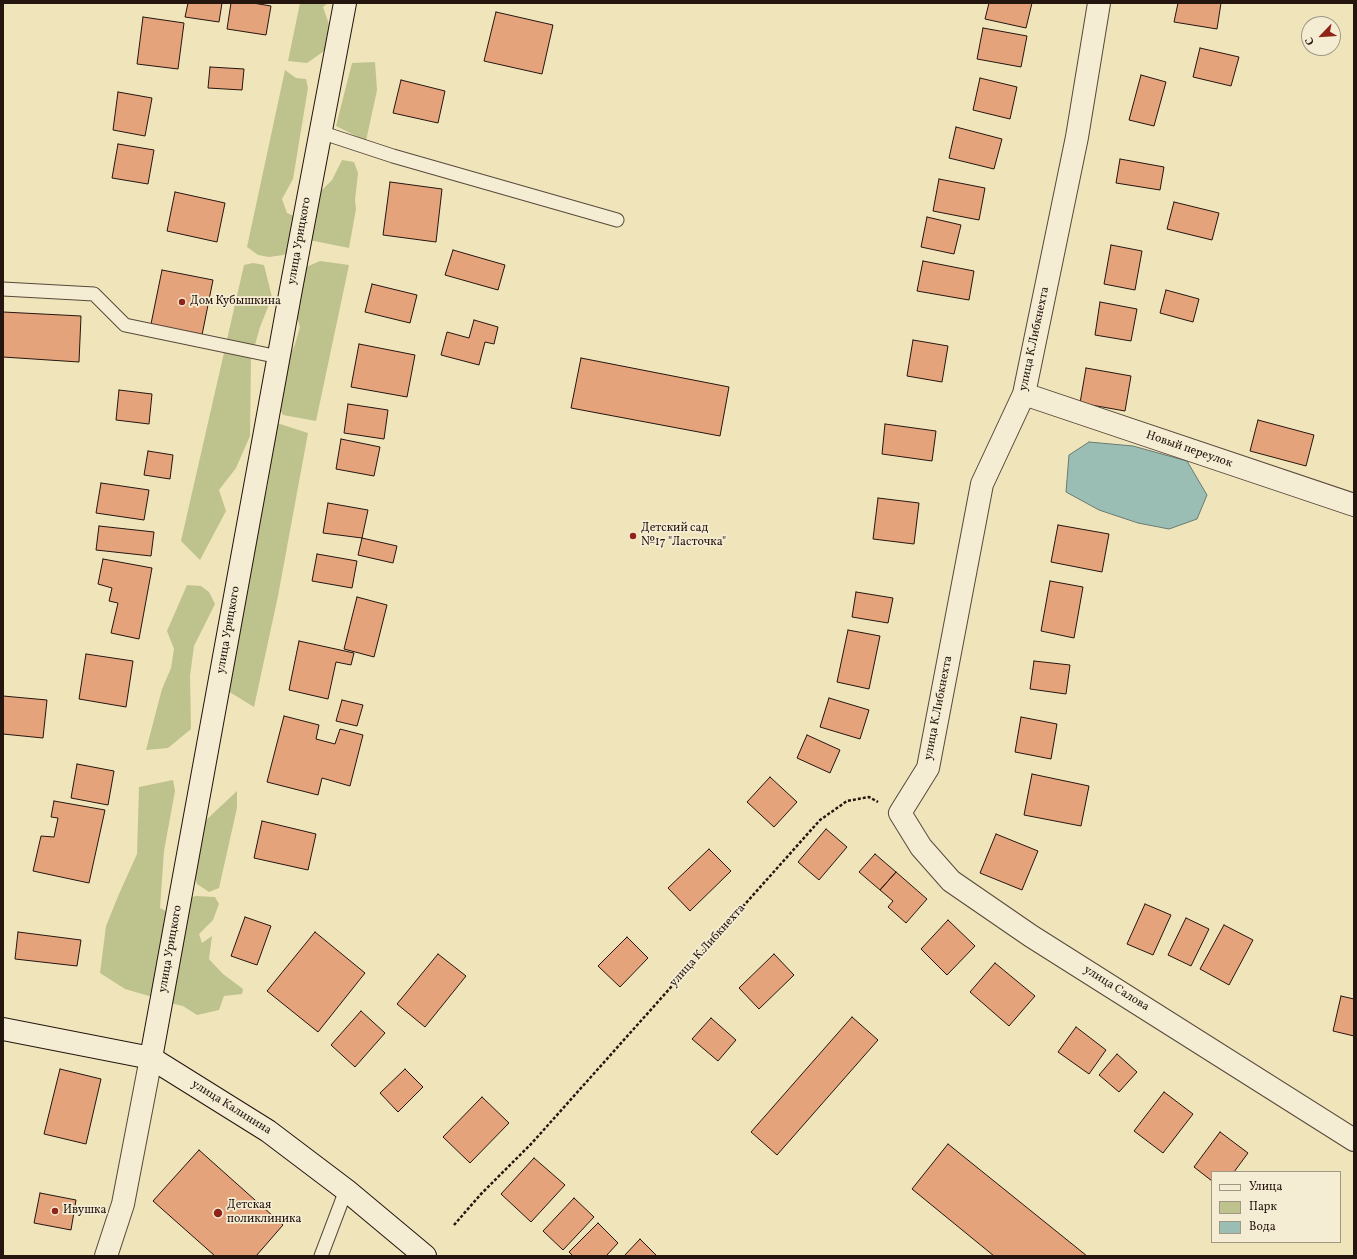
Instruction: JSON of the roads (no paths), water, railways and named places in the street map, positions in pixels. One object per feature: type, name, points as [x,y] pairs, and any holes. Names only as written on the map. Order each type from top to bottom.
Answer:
[{"type":"street","name":"улица Урицкого","points":[[106,1256],[123,1204],[151,1058],[320,132],[345,3]]},
{"type":"street","name":"улица К.Либкнехта","points":[[900,813],[928,768],[982,484],[1024,394],[1077,137],[1099,3]]},
{"type":"street","name":"Новый переулок","points":[[1024,394],[1354,505]]},
{"type":"street","name":"улица Салова","points":[[900,813],[921,847],[951,881],[1031,936],[1354,1140]]},
{"type":"street","name":"улица Калинина","points":[[3,1029],[151,1058],[268,1131],[346,1190],[425,1256]]},
{"type":"lane","points":[[320,132],[392,156],[617,220]]},
{"type":"lane","points":[[3,289],[94,294],[124,325],[279,356]]},
{"type":"lane","points":[[321,1256],[346,1190]]},
{"type":"water","points":[[1089,442],[1133,446],[1187,461],[1207,495],[1197,519],[1169,529],[1138,523],[1099,510],[1066,492],[1069,455]]},
{"type":"place","name":"Дом Кубышкина","points":[[182,302]]},
{"type":"place","name":"Детский сад №17 \"Ласточка\"","points":[[633,536]]},
{"type":"place","name":"Ивушка","points":[[55,1211]]},
{"type":"place","name":"Детская поликлиника","points":[[218,1213]]}]
